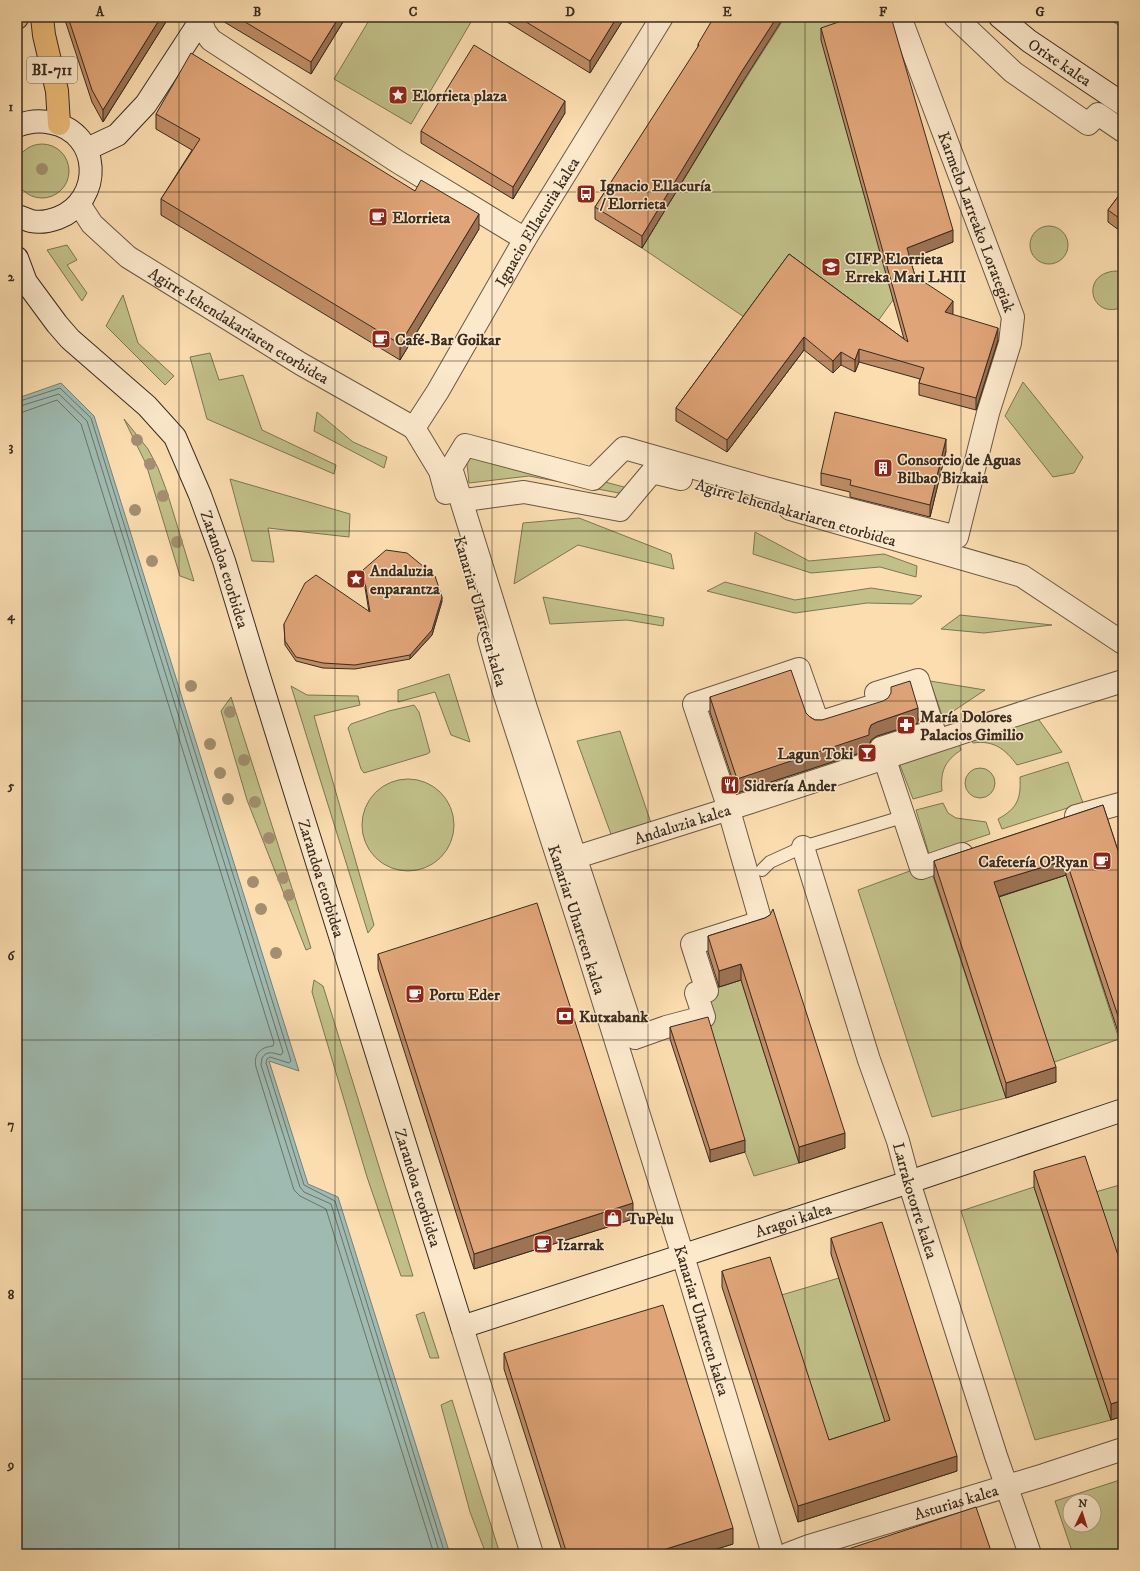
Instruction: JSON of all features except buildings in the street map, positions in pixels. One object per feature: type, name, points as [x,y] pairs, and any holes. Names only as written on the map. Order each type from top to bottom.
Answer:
[{"type":"main road","name":"BI-711","points":[[42,17],[44,35],[57,91],[59,124]]},
{"type":"street","name":"Ignacio Ellacuria kalea","points":[[414,428],[438,390],[525,239],[662,17]]},
{"type":"street","name":"Karmelo Larreako Lorategiak","points":[[885,758],[881,748],[934,731],[918,680],[876,693],[880,704],[818,723],[799,669],[694,704],[729,809],[761,922],[692,944],[707,991],[696,993],[704,1017],[666,1027],[635,1038],[526,708],[451,468],[465,445],[593,479],[624,448],[768,489],[957,537],[988,413],[1010,343],[1013,317],[900,17]]},
{"type":"street","points":[[954,17],[1013,72],[1088,124],[1098,114],[1123,131]]},
{"type":"street","name":"Orixe kalea","points":[[1000,17],[1029,41],[1123,104]]},
{"type":"street","points":[[87,149],[117,135],[146,104],[195,29],[200,18]]},
{"type":"street","points":[[200,18],[205,32],[210,40],[398,162],[525,239]]},
{"type":"street","points":[[17,126],[26,122],[42,120],[59,124],[70,130],[80,139],[87,149],[91,178],[87,191],[79,204],[66,215],[50,221],[33,221],[17,216]]},
{"type":"street","name":"Agirre lehendakariaren etorbidea","points":[[79,204],[92,224],[128,257],[301,364],[414,428]]},
{"type":"street","name":"Zarandoa etorbidea","points":[[17,258],[26,282],[70,339],[147,406],[175,437],[200,495],[224,561],[532,1554]]},
{"type":"street","name":"Kanariar Uharteen kalea","points":[[414,428],[440,471],[503,689],[584,939],[683,1256],[773,1554]]},
{"type":"street","name":"Agirre lehendakariaren etorbidea","points":[[465,500],[524,492],[620,510],[652,472],[748,497],[1022,576],[1123,643]]},
{"type":"street","name":"Andaluzia kalea","points":[[583,855],[1123,681]]},
{"type":"street","points":[[885,758],[921,868],[980,848]]},
{"type":"street","points":[[1054,824],[1099,809],[1123,803]]},
{"type":"street","name":"Larrakotorre kalea","points":[[803,847],[869,1060],[898,1141],[909,1182],[1006,1486],[1030,1554]]},
{"type":"street","name":"Aragoi kalea","points":[[462,1327],[909,1182],[1123,1110]]},
{"type":"street","name":"Asturias kalea","points":[[788,1554],[809,1546],[1123,1449]]},
{"type":"lane","points":[[1118,17],[1123,20]]},
{"type":"lane","points":[[762,870],[770,862],[803,847],[900,818]]},
{"type":"shaded area","points":[[371,17],[474,17],[411,124],[334,79]]},
{"type":"shaded area","points":[[785,17],[859,17],[893,300],[873,328],[750,321],[642,248],[734,97]]},
{"type":"shaded area","points":[[42,144],[52,146],[61,152],[67,161],[69,171],[67,181],[61,190],[52,196],[42,198],[32,196],[23,190],[17,181],[15,171],[17,161],[23,152],[32,146]]},
{"type":"shaded area","points":[[1045,226],[1053,226],[1063,231],[1067,238],[1067,252],[1063,259],[1053,264],[1045,264],[1035,259],[1033,256],[1030,249],[1030,241],[1035,231],[1038,229]]},
{"type":"shaded area","points":[[67,245],[77,260],[67,265],[87,293],[82,301],[47,250]]},
{"type":"shaded area","points":[[1116,271],[1123,274],[1123,307],[1112,310],[1103,308],[1093,295],[1093,287],[1097,279],[1104,274]]},
{"type":"shaded area","points":[[123,295],[138,343],[174,376],[165,385],[106,326]]},
{"type":"shaded area","points":[[210,353],[219,380],[243,375],[262,430],[336,465],[334,474],[207,419],[190,357]]},
{"type":"shaded area","points":[[1023,382],[1083,457],[1074,473],[1053,477],[1005,416]]},
{"type":"shaded area","points":[[317,412],[353,442],[387,457],[384,468],[314,431]]},
{"type":"shaded area","points":[[124,419],[148,449],[158,468],[167,492],[194,581],[180,576],[146,464]]},
{"type":"shaded area","points":[[465,445],[624,487],[624,494],[529,476],[469,483]]},
{"type":"shaded area","points":[[230,479],[350,514],[349,537],[268,528],[274,562],[252,561]]},
{"type":"shaded area","points":[[579,518],[671,554],[674,569],[578,545],[514,584],[523,523]]},
{"type":"shaded area","points":[[755,532],[809,561],[884,554],[917,566],[916,577],[880,567],[811,573],[753,554]]},
{"type":"shaded area","points":[[725,582],[795,600],[871,588],[922,596],[912,604],[867,603],[795,613],[707,591]]},
{"type":"shaded area","points":[[543,597],[664,618],[663,626],[627,620],[550,624]]},
{"type":"shaded area","points":[[960,615],[1052,625],[984,633],[941,629]]},
{"type":"shaded area","points":[[449,674],[470,742],[451,735],[435,692],[398,702],[398,690]]},
{"type":"shaded area","points":[[930,681],[985,690],[943,718]]},
{"type":"shaded area","points":[[291,686],[307,695],[358,696],[360,705],[314,716],[374,925],[368,933]]},
{"type":"shaded area","points":[[231,697],[311,948],[306,950],[247,800],[221,711]]},
{"type":"shaded area","points":[[414,705],[419,712],[430,752],[364,773],[361,769],[348,728],[351,724],[389,711]]},
{"type":"shaded area","points":[[1034,713],[1062,752],[1017,765],[1008,754],[993,744],[980,742],[973,743],[969,734]]},
{"type":"shaded area","points":[[620,731],[652,826],[612,837],[577,741]]},
{"type":"shaded area","points":[[958,740],[961,750],[951,758],[945,767],[942,778],[942,791],[913,799],[898,760]]},
{"type":"shaded area","points":[[1068,762],[1083,803],[1002,829],[998,819],[1010,811],[1017,802],[1020,791],[1020,777]]},
{"type":"shaded area","points":[[980,768],[991,772],[995,783],[991,794],[980,798],[969,794],[965,783],[969,772]]},
{"type":"shaded area","points":[[408,779],[426,782],[441,792],[451,807],[454,825],[451,843],[441,858],[426,868],[408,871],[390,868],[375,858],[365,843],[362,825],[365,807],[375,792],[390,782]]},
{"type":"shaded area","points":[[943,803],[948,813],[956,818],[986,822],[990,834],[929,854],[916,810]]},
{"type":"shaded area","points":[[929,864],[1006,1098],[932,1117],[858,890]]},
{"type":"shaded area","points":[[1066,875],[1119,1039],[1049,1064],[994,898]]},
{"type":"shaded area","points":[[314,980],[323,986],[413,1276],[401,1276],[367,1177],[312,992]]},
{"type":"shaded area","points":[[741,980],[799,1163],[754,1176],[745,1152],[704,1017],[707,991]]},
{"type":"shaded area","points":[[1123,1184],[1123,1286],[1092,1193]]},
{"type":"shaded area","points":[[1034,1187],[1111,1420],[1035,1440],[961,1211]]},
{"type":"shaded area","points":[[839,1278],[890,1436],[829,1455],[778,1296]]},
{"type":"shaded area","points":[[424,1312],[439,1358],[430,1358],[416,1315]]},
{"type":"shaded area","points":[[452,1400],[500,1554],[486,1554],[470,1512],[441,1405]]},
{"type":"shaded area","points":[[1123,1479],[1123,1554],[1073,1554],[1066,1533],[1102,1533],[1102,1493],[1080,1493]]},
{"type":"shaded area","points":[[1062,1499],[1062,1522],[1055,1501]]},
{"type":"water","points":[[61,383],[94,416],[299,1071],[269,1061],[308,1184],[338,1197],[450,1554],[17,1554],[17,396],[18,398]]},
{"type":"place","name":"Elorrieta plaza","points":[[398,95]]},
{"type":"place","name":"Ignacio Ellacuría / Elorrieta","points":[[586,194]]},
{"type":"place","name":"Elorrieta","points":[[378,217]]},
{"type":"place","name":"CIFP Elorrieta Erreka Mari LHII","points":[[831,267]]},
{"type":"place","name":"Café-Bar Goikar","points":[[381,339]]},
{"type":"place","name":"Consorcio de Aguas Bilbao Bizkaia","points":[[883,468]]},
{"type":"place","name":"Andaluzia enparantza","points":[[356,579]]},
{"type":"place","name":"María Dolores Palacios Gimilio","points":[[906,725]]},
{"type":"place","name":"Lagun Toki","points":[[867,753]]},
{"type":"place","name":"Sidrería Ander","points":[[730,785]]},
{"type":"place","name":"Cafetería O'Ryan","points":[[1102,861]]},
{"type":"place","name":"Portu Eder","points":[[415,994]]},
{"type":"place","name":"Kutxabank","points":[[565,1016]]},
{"type":"place","name":"TuPelu","points":[[613,1218]]},
{"type":"place","name":"Izarrak","points":[[543,1244]]}]
